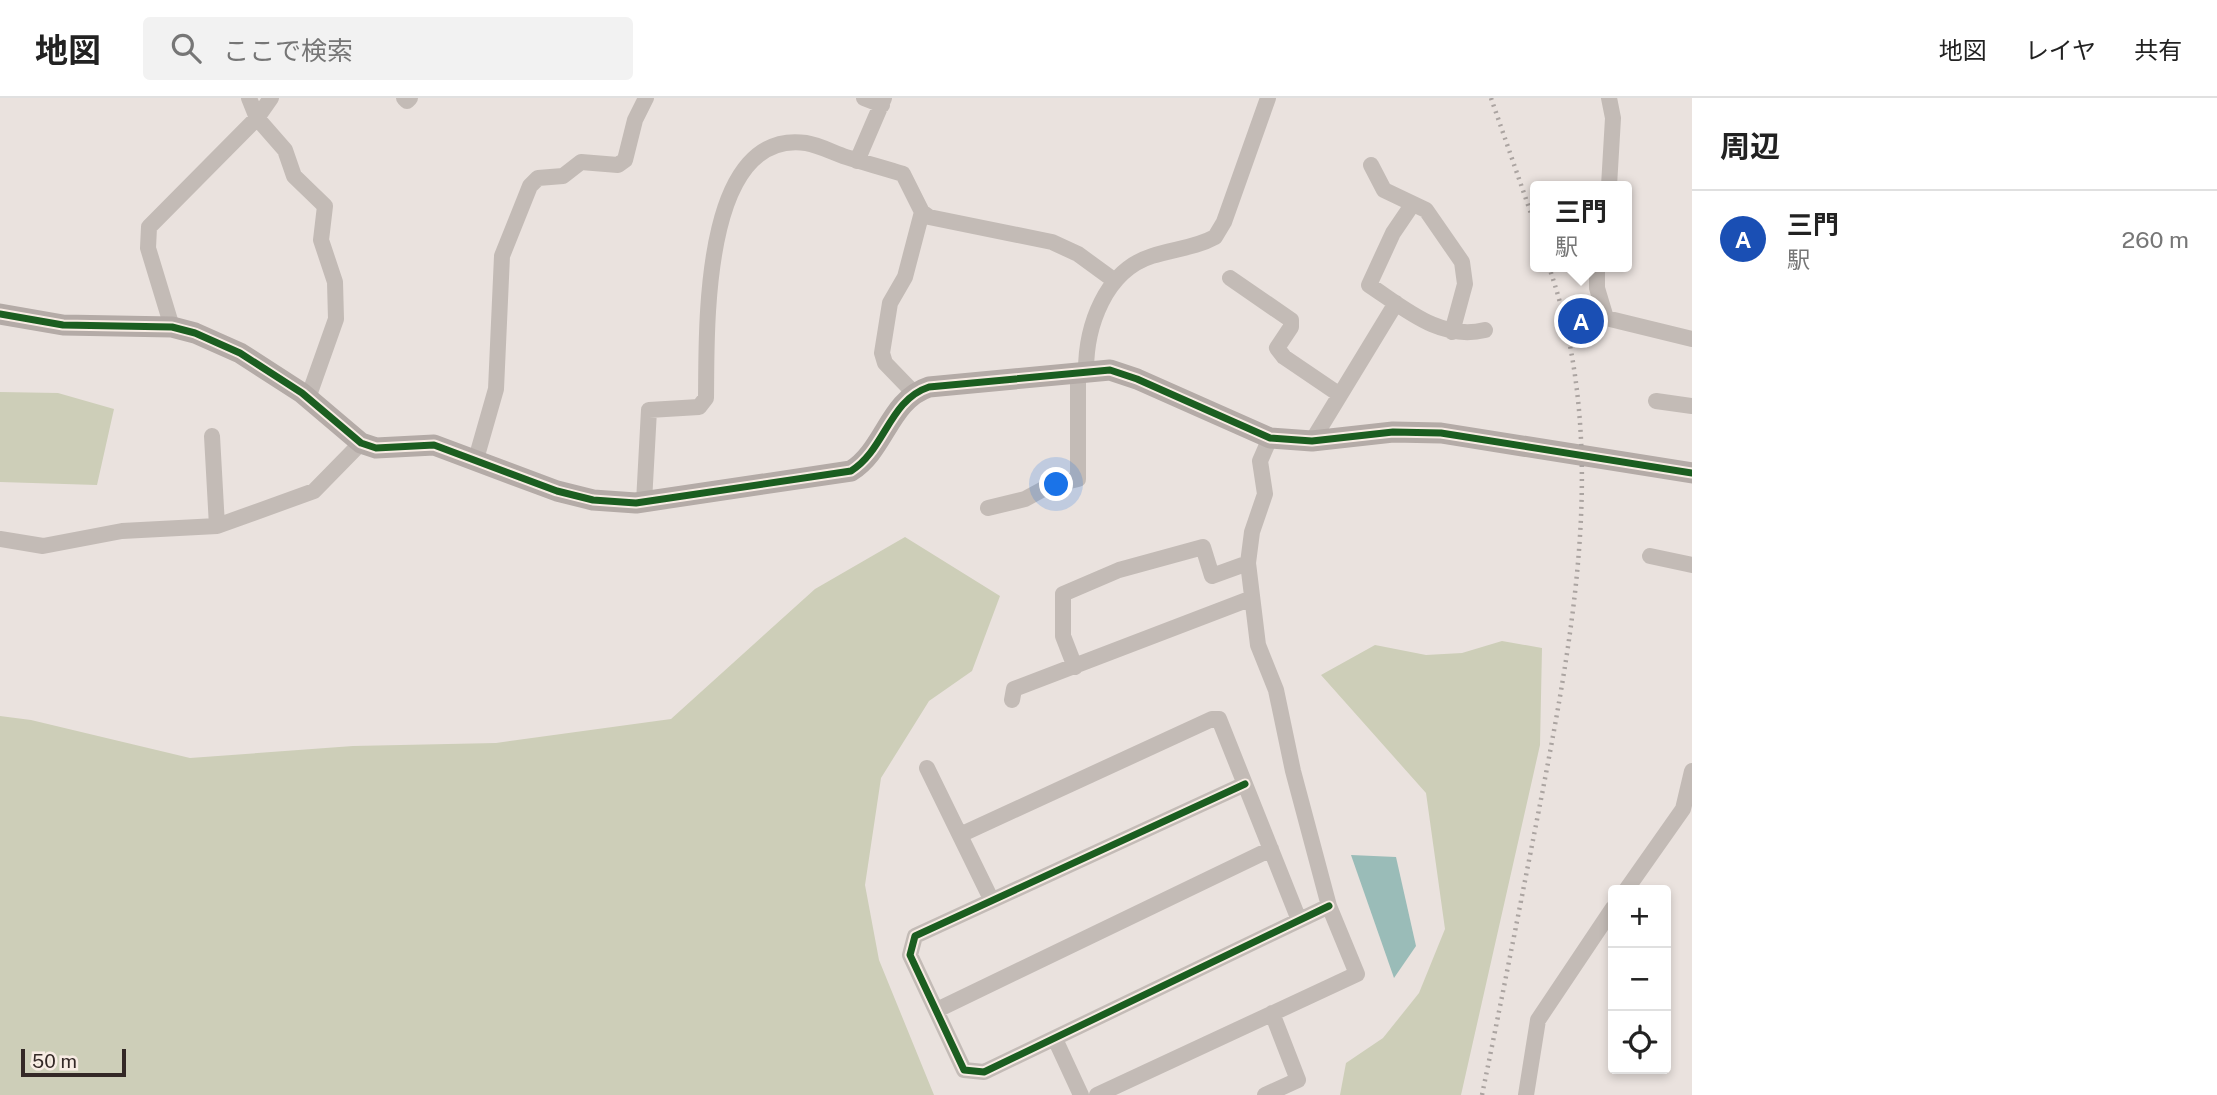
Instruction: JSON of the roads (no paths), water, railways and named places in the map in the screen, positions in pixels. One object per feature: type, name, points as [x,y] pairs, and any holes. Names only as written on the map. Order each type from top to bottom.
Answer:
[{"type":"street","points":[[249,98],[257,118],[285,150],[294,176],[325,206],[321,240],[335,282],[336,319],[308,398]]},
{"type":"street","points":[[172,327],[148,248],[149,227],[257,118],[271,98]]},
{"type":"street","points":[[404,98],[407,101],[410,98]]},
{"type":"street","points":[[476,459],[496,389],[502,256],[530,186],[538,178],[563,176],[581,162],[618,165],[625,160],[635,120],[646,98]]},
{"type":"street","points":[[857,161],[883,101],[864,98]]},
{"type":"street","points":[[988,508],[1025,499],[1049,486],[1078,479],[1082,371],[1086,340],[1102,301],[1115,281],[1138,261],[1215,237],[1224,222],[1268,98]]},
{"type":"street","points":[[1609,98],[1613,118],[1609,181]]},
{"type":"street","points":[[644,502],[649,410],[699,407],[706,398],[711,277],[730,191],[759,152],[775,146],[805,143],[903,173],[922,212],[929,217],[1052,242],[1078,254],[1115,281]]},
{"type":"street","points":[[1371,165],[1384,190],[1426,210],[1462,262],[1465,284],[1452,332]]},
{"type":"street","points":[[1412,205],[1393,233],[1368,285],[1434,327],[1468,334],[1485,330]]},
{"type":"street","points":[[913,392],[885,363],[882,353],[890,303],[905,277],[922,212]]},
{"type":"street","points":[[1597,272],[1597,288],[1606,318],[1692,339]]},
{"type":"street","points":[[1230,278],[1291,320],[1291,327],[1277,348],[1284,358],[1340,395]]},
{"type":"street","points":[[1312,441],[1396,303]]},
{"type":"street","points":[[0,314],[62,325],[172,327],[240,353],[308,398],[360,443],[376,448],[434,445],[557,491],[616,504],[851,471],[867,457],[913,392],[929,387],[1110,370],[1137,379],[1270,438],[1312,441],[1393,432],[1441,433],[1692,473]]},
{"type":"street","points":[[1656,401],[1692,406]]},
{"type":"street","points":[[212,436],[217,526]]},
{"type":"street","points":[[1097,1095],[1357,974],[1329,906],[1293,771],[1276,690],[1258,645],[1248,564],[1252,533],[1265,494],[1260,461],[1270,438]]},
{"type":"street","points":[[0,538],[43,546],[122,531],[217,526],[314,491],[360,443]]},
{"type":"street","points":[[1074,667],[1063,636],[1066,611],[1063,594],[1119,570],[1203,547],[1212,576],[1248,564]]},
{"type":"street","points":[[1650,556],[1692,565]]},
{"type":"street","points":[[1012,700],[1014,689],[1252,598]]},
{"type":"street","points":[[960,835],[1212,719],[1219,719],[1299,920]]},
{"type":"street","points":[[927,768],[991,899]]},
{"type":"street","points":[[1630,885],[1688,809],[1692,771]]},
{"type":"street","points":[[1245,784],[915,936],[910,955],[964,1070],[985,1072],[1329,906]]},
{"type":"street","points":[[937,1010],[1271,849]]},
{"type":"street","points":[[1526,1095],[1538,1020],[1608,915]]},
{"type":"street","points":[[1265,1095],[1298,1080],[1272,1013]]},
{"type":"street","points":[[1055,1039],[1081,1095]]},
{"type":"water","points":[[1351,855],[1396,857],[1416,946],[1394,978]]},
{"type":"railway","points":[[1491,98],[1530,211]]},
{"type":"railway","points":[[1482,1095],[1555,724],[1575,593],[1582,462],[1578,396],[1567,331],[1550,272]]},
{"type":"place","name":"三門","points":[[1581,321]]}]
